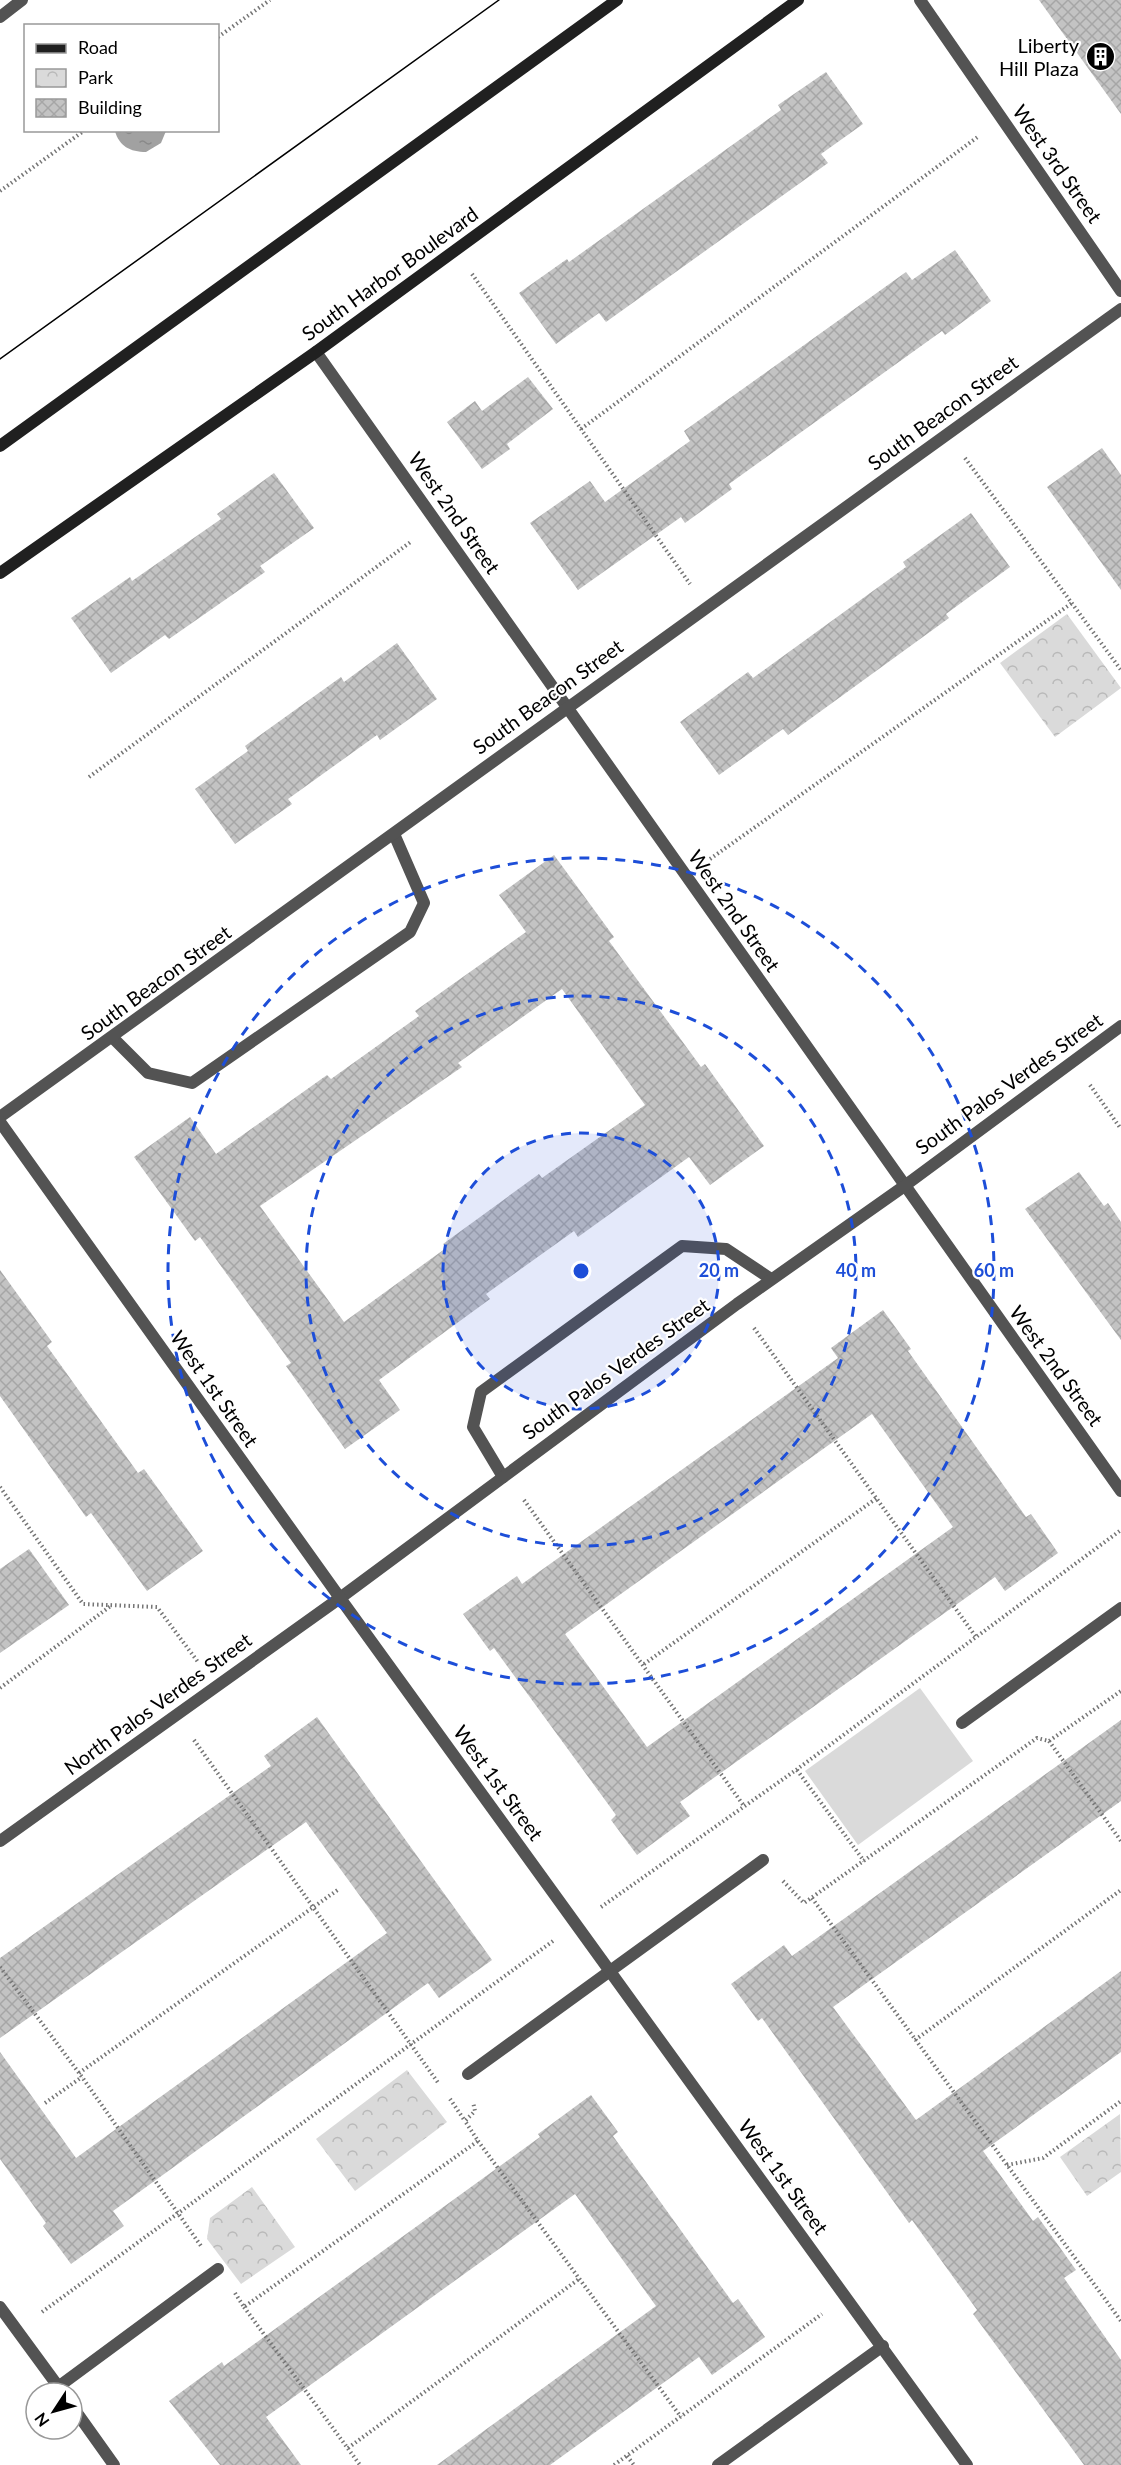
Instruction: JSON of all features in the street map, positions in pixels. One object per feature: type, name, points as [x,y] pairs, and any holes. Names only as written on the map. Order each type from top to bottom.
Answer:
[{"type":"main road","points":[[0,446],[617,0]]},
{"type":"main road","name":"South Harbor Boulevard","points":[[0,573],[316,352],[798,0]]},
{"type":"street","points":[[0,17],[22,0]]},
{"type":"street","name":"West 3rd Street","points":[[920,0],[1121,291]]},
{"type":"street","name":"South Beacon Street","points":[[0,1120],[567,706],[1121,309]]},
{"type":"street","name":"West 2nd Street","points":[[316,352],[903,1187],[1121,1491]]},
{"type":"street","points":[[113,1038],[148,1073],[192,1083],[410,932],[424,903],[394,834]]},
{"type":"street","name":"South Palos Verdes Street","points":[[340,1599],[771,1279],[903,1187],[1121,1026]]},
{"type":"street","name":"West 1st Street","points":[[0,1120],[340,1599],[967,2465]]},
{"type":"street","points":[[504,1476],[473,1427],[482,1392],[682,1246],[726,1249],[771,1279]]},
{"type":"street","name":"North Palos Verdes Street","points":[[0,1841],[340,1599]]},
{"type":"street","points":[[962,1723],[1121,1608]]},
{"type":"street","points":[[468,2074],[610,1974],[763,1860]]},
{"type":"street","points":[[73,2381],[218,2269]]},
{"type":"street","points":[[0,2307],[54,2381]]},
{"type":"street","points":[[718,2465],[883,2346]]},
{"type":"street","points":[[84,2423],[114,2465]]},
{"type":"path","points":[[219,36],[270,0]]},
{"type":"path","points":[[581,429],[1003,119]]},
{"type":"path","points":[[0,191],[82,132]]},
{"type":"path","points":[[455,250],[706,607]]},
{"type":"path","points":[[948,434],[1121,670]]},
{"type":"path","points":[[89,777],[437,523]]},
{"type":"path","points":[[686,876],[1072,603]]},
{"type":"path","points":[[1073,1062],[1121,1129]]},
{"type":"path","points":[[737,1304],[976,1637]]},
{"type":"path","points":[[504,1476],[644,1664],[744,1806]]},
{"type":"path","points":[[0,1488],[83,1604],[157,1607],[216,1687]]},
{"type":"path","points":[[644,1664],[877,1498]]},
{"type":"path","points":[[17,2330],[412,2046],[576,1924],[796,1770],[1121,1530]]},
{"type":"path","points":[[0,1688],[112,1605]]},
{"type":"path","points":[[1049,1741],[1121,1692]]},
{"type":"path","points":[[176,1715],[478,2141],[681,2417]]},
{"type":"path","points":[[763,1860],[804,1903],[1037,1737],[1049,1741],[1121,1841]]},
{"type":"path","points":[[796,1770],[864,1861]]},
{"type":"path","points":[[45,2103],[339,1889]]},
{"type":"path","points":[[915,2040],[1121,1890]]},
{"type":"path","points":[[812,1898],[1121,2321]]},
{"type":"path","points":[[0,1967],[81,2075],[244,2307],[360,2465]]},
{"type":"path","points":[[465,2121],[475,2111],[468,2074]]},
{"type":"path","points":[[1007,2165],[1042,2158],[1121,2101]]},
{"type":"path","points":[[244,2307],[478,2141]]},
{"type":"path","points":[[348,2448],[579,2279]]},
{"type":"path","points":[[614,2465],[846,2297]]},
{"type":"path","points":[[627,2456],[634,2465]]},
{"type":"green space","points":[[1067,614],[1121,688],[1055,737],[1000,663]]},
{"type":"green space","points":[[920,1688],[973,1761],[858,1845],[805,1771]]},
{"type":"green space","points":[[407,2070],[447,2122],[355,2191],[316,2139]]},
{"type":"green space","points":[[1120,2114],[1121,2172],[1087,2196],[1060,2157]]},
{"type":"green space","points":[[252,2187],[295,2247],[241,2284],[207,2239],[210,2218]]},
{"type":"water","points":[[116,132],[166,132],[161,143],[146,152],[126,147]]},
{"type":"building","name":"Liberty Hill Plaza","points":[[1039,0],[1121,0],[1121,114]]},
{"type":"building","points":[[826,72],[863,124],[821,154],[828,163],[606,322],[599,313],[556,344],[519,293],[567,259],[569,262],[781,110],[778,105]]},
{"type":"building","points":[[955,250],[991,301],[945,335],[942,331],[729,484],[732,489],[685,523],[681,517],[578,590],[530,523],[590,481],[605,502],[690,441],[684,431],[906,272],[912,280]]},
{"type":"building","points":[[528,377],[553,409],[507,444],[510,449],[482,469],[447,422],[475,401],[482,411]]},
{"type":"building","points":[[1102,448],[1121,475],[1121,590],[1047,487]]},
{"type":"building","points":[[274,473],[314,528],[260,566],[265,572],[169,639],[165,635],[111,673],[71,618],[130,577],[132,581],[221,519],[217,514]]},
{"type":"building","points":[[971,513],[1010,567],[946,614],[949,618],[788,735],[783,729],[719,775],[680,722],[748,672],[753,678],[906,567],[903,562]]},
{"type":"building","points":[[397,643],[437,699],[380,740],[377,735],[288,799],[292,804],[235,844],[195,789],[248,751],[245,746],[341,677],[344,682]]},
{"type":"building","points":[[554,855],[614,937],[609,941],[701,1067],[705,1064],[764,1146],[710,1185],[689,1157],[578,1237],[574,1231],[486,1294],[490,1299],[379,1380],[400,1410],[345,1449],[286,1366],[291,1363],[200,1237],[195,1241],[134,1157],[190,1117],[216,1154],[327,1075],[331,1079],[419,1016],[415,1011],[526,932],[499,895]],"holes":[[[562,989],[645,1105],[542,1178],[539,1174],[443,1244],[446,1248],[344,1322],[260,1206],[462,1067],[458,1063]]]},
{"type":"building","points":[[1079,1172],[1104,1206],[1108,1203],[1121,1222],[1121,1340],[1025,1209]]},
{"type":"building","points":[[0,1270],[52,1342],[47,1346],[138,1473],[144,1469],[203,1551],[147,1591],[91,1513],[86,1517],[0,1396]]},
{"type":"building","points":[[883,1310],[911,1349],[908,1351],[1026,1517],[1031,1514],[1058,1553],[1005,1591],[995,1577],[680,1802],[690,1816],[637,1855],[611,1820],[616,1815],[494,1648],[490,1651],[463,1614],[517,1576],[522,1584],[838,1358],[831,1348]],"holes":[[[872,1414],[953,1527],[647,1747],[565,1634]]]},
{"type":"building","points":[[29,1549],[69,1605],[0,1653],[0,1569]]},
{"type":"building","points":[[317,1717],[492,1960],[439,1998],[428,1983],[113,2211],[124,2226],[71,2264],[43,2226],[46,2223],[0,2159],[0,2052],[76,2158],[387,1933],[306,1822],[0,2038],[0,1958],[271,1766],[264,1756]]},
{"type":"building","points":[[1121,1720],[1121,1801],[833,2007],[916,2120],[1121,1971],[1121,2052],[983,2151],[1033,2221],[1038,2217],[1076,2270],[1064,2278],[1121,2360],[1121,2465],[1084,2465],[973,2314],[977,2310],[912,2220],[909,2223],[762,2018],[758,2021],[731,1984],[784,1945],[792,1956]]},
{"type":"building","points":[[591,2095],[618,2132],[613,2136],[733,2303],[738,2299],[765,2337],[712,2375],[699,2357],[550,2465],[437,2465],[656,2306],[575,2194],[266,2417],[301,2465],[220,2465],[169,2401],[222,2362],[224,2366],[540,2137],[538,2134]]},
{"type":"tram line","points":[[0,359],[499,0]]},
{"type":"place","name":"Liberty Hill Plaza","points":[[1100,57]]}]
